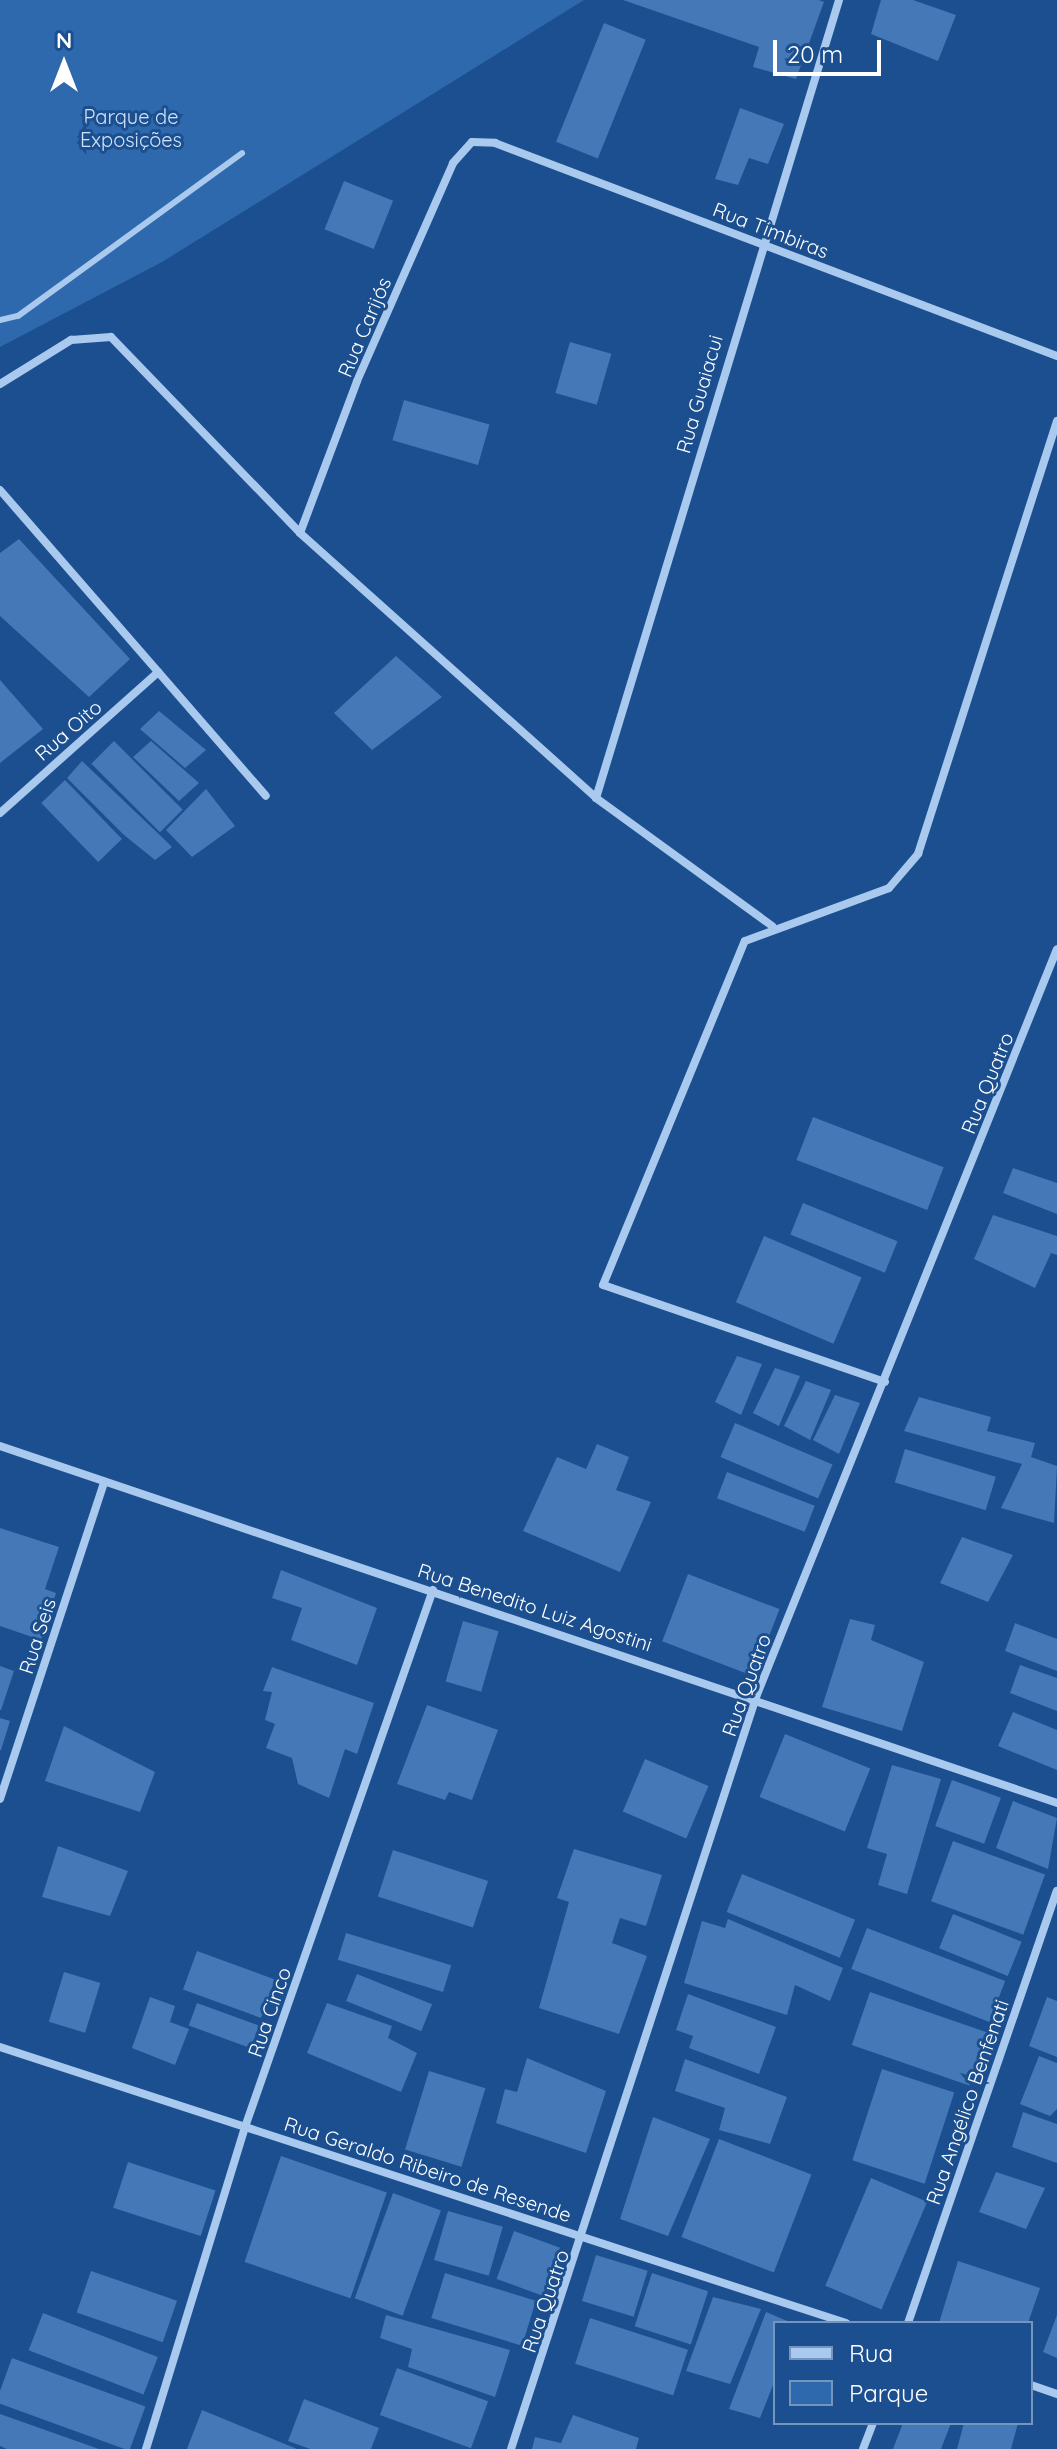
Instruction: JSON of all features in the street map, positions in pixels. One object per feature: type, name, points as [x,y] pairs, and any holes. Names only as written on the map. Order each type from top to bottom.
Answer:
[{"type":"street","name":"Rua Guaiacui","points":[[596,798],[759,243],[839,0]]},
{"type":"street","name":"Rua Timbiras","points":[[472,142],[495,143],[1057,356]]},
{"type":"street","name":"Rua Carijós","points":[[300,533],[370,352],[453,163],[472,142]]},
{"type":"street","points":[[0,384],[71,340],[111,337],[300,533],[596,798],[772,926]]},
{"type":"street","points":[[885,1382],[603,1285],[729,967],[745,941],[772,926],[889,888],[918,854],[1057,421]]},
{"type":"street","points":[[0,490],[266,796]]},
{"type":"street","name":"Rua Oito","points":[[0,813],[158,672]]},
{"type":"street","points":[[0,797],[11,801]]},
{"type":"street","name":"Rua Quatro","points":[[511,2449],[585,2236],[756,1697],[1057,949]]},
{"type":"street","name":"Rua Benedito Luiz Agostini","points":[[0,1446],[756,1697],[1057,1803]]},
{"type":"street","name":"Rua Seis","points":[[0,1799],[104,1482]]},
{"type":"street","name":"Rua Cinco","points":[[146,2449],[245,2127],[433,1590]]},
{"type":"street","name":"Rua Angélico Benfenati","points":[[909,2321],[1057,1891]]},
{"type":"street","name":"Rua Geraldo Ribeiro de Resende","points":[[0,2047],[840,2321]]},
{"type":"street","points":[[1033,2386],[1057,2394]]},
{"type":"street","points":[[863,2449],[872,2425]]},
{"type":"lane","points":[[0,320],[18,316],[242,153]]},
{"type":"green space","name":"Parque de Exposições","points":[[0,0],[584,0],[162,262],[0,347]]},
{"type":"building","points":[[623,0],[824,2],[796,79],[753,67],[759,47]]},
{"type":"building","points":[[881,0],[913,0],[956,15],[938,61],[871,34]]},
{"type":"building","points":[[604,23],[646,40],[598,159],[556,142]]},
{"type":"building","points":[[740,108],[784,124],[768,164],[749,158],[738,185],[715,179]]},
{"type":"building","points":[[344,181],[393,201],[374,249],[325,229]]},
{"type":"building","points":[[570,342],[611,354],[597,405],[555,393]]},
{"type":"building","points":[[404,400],[490,425],[478,465],[392,440]]},
{"type":"building","points":[[19,539],[130,659],[89,697],[0,616],[0,553]]},
{"type":"building","points":[[396,656],[442,697],[372,750],[334,713]]},
{"type":"building","points":[[0,680],[43,729],[0,763]]},
{"type":"building","points":[[159,711],[206,750],[185,768],[140,729]]},
{"type":"building","points":[[114,741],[183,810],[160,832],[91,764]]},
{"type":"building","points":[[151,741],[199,783],[179,801],[133,757]]},
{"type":"building","points":[[82,761],[172,847],[155,860],[124,835],[67,778]]},
{"type":"building","points":[[65,780],[122,839],[98,862],[41,803]]},
{"type":"building","points":[[206,789],[235,826],[192,857],[166,830]]},
{"type":"building","points":[[813,1117],[944,1167],[927,1210],[797,1160]]},
{"type":"building","points":[[1013,1168],[1057,1183],[1057,1214],[1003,1193]]},
{"type":"building","points":[[803,1203],[898,1241],[885,1273],[790,1235]]},
{"type":"building","points":[[993,1215],[1057,1236],[1057,1255],[1051,1253],[1035,1288],[974,1259]]},
{"type":"building","points":[[764,1236],[862,1277],[833,1344],[736,1302]]},
{"type":"building","points":[[737,1356],[762,1364],[741,1415],[715,1402]]},
{"type":"building","points":[[775,1368],[800,1376],[779,1426],[753,1413]]},
{"type":"building","points":[[806,1381],[831,1390],[810,1440],[784,1426]]},
{"type":"building","points":[[835,1395],[860,1403],[839,1454],[813,1440]]},
{"type":"building","points":[[919,1397],[991,1417],[987,1431],[1035,1443],[1031,1457],[1057,1466],[1054,1523],[1001,1508],[1022,1464],[904,1431]]},
{"type":"building","points":[[735,1423],[833,1464],[818,1498],[721,1457]]},
{"type":"building","points":[[597,1444],[629,1457],[616,1490],[651,1502],[620,1572],[523,1531],[557,1457],[586,1469]]},
{"type":"building","points":[[905,1449],[996,1477],[986,1510],[895,1482]]},
{"type":"building","points":[[727,1472],[815,1506],[805,1532],[717,1498]]},
{"type":"building","points":[[0,1528],[59,1547],[45,1589],[56,1593],[41,1640],[0,1626]]},
{"type":"building","points":[[962,1537],[1013,1555],[988,1602],[940,1583]]},
{"type":"building","points":[[281,1570],[377,1608],[357,1665],[291,1640],[302,1608],[272,1598]]},
{"type":"building","points":[[688,1574],[779,1609],[754,1676],[662,1641]]},
{"type":"building","points":[[850,1619],[875,1625],[871,1640],[924,1662],[902,1731],[822,1707]]},
{"type":"building","points":[[463,1621],[499,1631],[481,1692],[446,1682]]},
{"type":"building","points":[[1015,1623],[1057,1639],[1057,1671],[1005,1651]]},
{"type":"building","points":[[1020,1665],[1057,1678],[1057,1711],[1010,1693]]},
{"type":"building","points":[[0,1666],[14,1671],[1,1710],[0,1710]]},
{"type":"building","points":[[272,1667],[374,1703],[357,1754],[345,1749],[329,1798],[298,1784],[292,1758],[266,1748],[275,1724],[265,1720],[272,1692],[263,1691]]},
{"type":"building","points":[[427,1705],[498,1730],[472,1800],[449,1792],[445,1800],[397,1784]]},
{"type":"building","points":[[1013,1712],[1057,1730],[1057,1770],[998,1746]]},
{"type":"building","points":[[0,1718],[10,1721],[1,1750],[0,1750]]},
{"type":"building","points":[[64,1726],[155,1772],[140,1812],[45,1781]]},
{"type":"building","points":[[785,1734],[870,1768],[845,1832],[760,1797]]},
{"type":"building","points":[[645,1759],[709,1786],[686,1838],[623,1811]]},
{"type":"building","points":[[892,1765],[941,1779],[907,1894],[878,1885],[887,1854],[867,1848]]},
{"type":"building","points":[[952,1780],[1001,1798],[984,1844],[935,1826]]},
{"type":"building","points":[[1013,1801],[1057,1818],[1048,1869],[996,1848]]},
{"type":"building","points":[[953,1841],[1045,1875],[1023,1935],[931,1901]]},
{"type":"building","points":[[58,1846],[128,1871],[110,1916],[42,1897]]},
{"type":"building","points":[[574,1849],[662,1875],[646,1926],[620,1918],[612,1943],[647,1956],[619,2034],[539,2008],[569,1902],[557,1898]]},
{"type":"building","points":[[393,1850],[488,1881],[473,1928],[378,1897]]},
{"type":"building","points":[[742,1874],[855,1920],[840,1958],[727,1912]]},
{"type":"building","points":[[953,1914],[1022,1942],[1008,1976],[939,1948]]},
{"type":"building","points":[[728,1919],[843,1968],[830,2001],[795,1985],[787,2015],[684,1983],[702,1921],[725,1928]]},
{"type":"building","points":[[867,1928],[1005,1981],[989,2022],[851,1969]]},
{"type":"building","points":[[346,1933],[451,1965],[443,1992],[338,1960]]},
{"type":"building","points":[[197,1951],[275,1979],[261,2018],[183,1990]]},
{"type":"building","points":[[64,1972],[100,1983],[85,2033],[49,2022]]},
{"type":"building","points":[[357,1974],[432,2004],[421,2031],[346,2001]]},
{"type":"building","points":[[870,1992],[988,2033],[970,2086],[852,2045]]},
{"type":"building","points":[[688,1994],[776,2027],[759,2074],[689,2048],[693,2036],[676,2030]]},
{"type":"building","points":[[150,1997],[175,2006],[170,2022],[189,2029],[175,2065],[132,2048]]},
{"type":"building","points":[[1047,1997],[1057,2001],[1057,2057],[1029,2046]]},
{"type":"building","points":[[197,2003],[259,2026],[251,2048],[189,2026]]},
{"type":"building","points":[[327,2003],[392,2026],[388,2038],[417,2053],[401,2092],[307,2053]]},
{"type":"building","points":[[1039,2056],[1057,2063],[1057,2109],[1050,2116],[1020,2104]]},
{"type":"building","points":[[527,2058],[606,2091],[586,2153],[496,2123],[505,2089],[517,2092]]},
{"type":"building","points":[[685,2059],[787,2097],[770,2144],[719,2130],[725,2108],[675,2091]]},
{"type":"building","points":[[882,2069],[954,2092],[925,2184],[852,2160]]},
{"type":"building","points":[[429,2071],[485,2088],[461,2167],[405,2149]]},
{"type":"building","points":[[1023,2112],[1057,2124],[1057,2163],[1012,2147]]},
{"type":"building","points":[[653,2117],[710,2139],[668,2236],[620,2219]]},
{"type":"building","points":[[719,2139],[811,2174],[774,2273],[681,2237]]},
{"type":"building","points":[[281,2156],[387,2192],[350,2298],[245,2262]]},
{"type":"building","points":[[128,2162],[215,2190],[201,2236],[113,2208]]},
{"type":"building","points":[[996,2172],[1045,2188],[1026,2229],[979,2212]]},
{"type":"building","points":[[871,2178],[927,2202],[881,2310],[825,2286]]},
{"type":"building","points":[[393,2193],[441,2210],[403,2316],[355,2298]]},
{"type":"building","points":[[448,2211],[503,2227],[489,2276],[434,2260]]},
{"type":"building","points":[[514,2231],[560,2248],[543,2296],[497,2279]]},
{"type":"building","points":[[596,2255],[648,2271],[634,2317],[582,2301]]},
{"type":"building","points":[[958,2261],[1040,2288],[1029,2321],[940,2321]]},
{"type":"building","points":[[91,2271],[177,2301],[163,2342],[77,2313]]},
{"type":"building","points":[[445,2273],[536,2301],[522,2346],[431,2318]]},
{"type":"building","points":[[652,2273],[708,2291],[691,2344],[635,2326]]},
{"type":"building","points":[[713,2297],[761,2309],[730,2384],[686,2371]]},
{"type":"building","points":[[766,2312],[787,2321],[773,2321],[773,2385],[760,2418],[729,2409]]},
{"type":"building","points":[[43,2313],[158,2357],[143,2394],[29,2350]]},
{"type":"building","points":[[386,2315],[510,2350],[495,2397],[408,2367],[412,2349],[380,2338]]},
{"type":"building","points":[[1057,2315],[1057,2358],[1043,2352]]},
{"type":"building","points":[[590,2318],[688,2350],[673,2395],[575,2364]]},
{"type":"building","points":[[12,2358],[145,2407],[130,2449],[125,2449],[0,2404],[0,2391]]},
{"type":"building","points":[[397,2368],[488,2401],[471,2448],[380,2415]]},
{"type":"building","points":[[304,2399],[379,2428],[371,2449],[310,2449],[288,2441]]},
{"type":"building","points":[[202,2410],[297,2449],[187,2449]]},
{"type":"building","points":[[0,2414],[99,2449],[7,2449],[0,2446]]},
{"type":"building","points":[[573,2415],[639,2438],[636,2449],[532,2449],[535,2437],[561,2443]]},
{"type":"building","points":[[902,2425],[950,2425],[941,2449],[893,2449]]},
{"type":"building","points":[[963,2425],[1017,2425],[1011,2449],[957,2449]]}]
